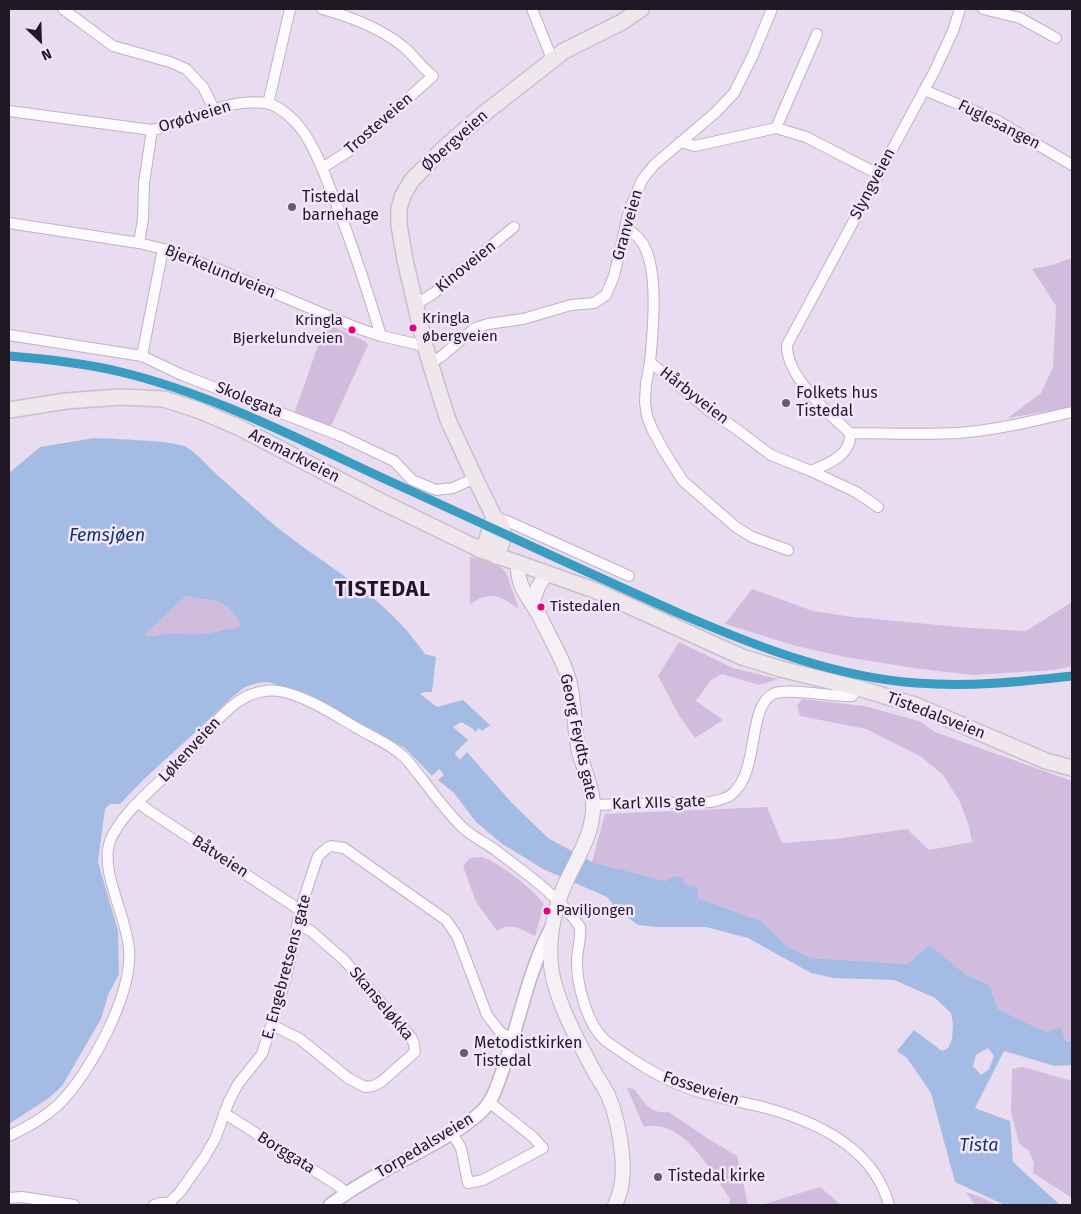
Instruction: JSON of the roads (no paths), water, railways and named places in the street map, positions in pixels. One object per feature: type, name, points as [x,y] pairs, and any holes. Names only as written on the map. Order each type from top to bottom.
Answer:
[{"type":"main road","name":"Øbergveien","points":[[425,346],[403,253],[399,225],[399,208],[412,180],[443,149],[552,59],[576,44],[622,22],[641,9]]},
{"type":"main road","points":[[425,346],[448,420],[494,517],[501,523],[503,530],[502,542],[496,556]]},
{"type":"main road","name":"Aremarkveien","points":[[9,410],[66,400],[121,397],[164,400],[178,403],[238,427],[382,502],[481,550]]},
{"type":"main road","points":[[494,517],[486,542],[481,550],[518,564]]},
{"type":"main road","name":"Tistedalsveien","points":[[518,564],[594,590],[742,657],[916,705],[1046,761],[1072,768]]},
{"type":"main road","name":"Georg Feydts gate","points":[[518,564],[520,585],[561,660],[570,684],[579,751],[593,805],[590,830],[583,846]]},
{"type":"main road","points":[[532,604],[538,587],[547,573]]},
{"type":"main road","name":"Torpedalsveien","points":[[552,924],[565,885],[583,846]]},
{"type":"main road","points":[[552,924],[551,964],[557,991],[580,1047],[607,1094],[618,1123],[624,1175],[615,1205]]},
{"type":"street","points":[[63,9],[114,46],[141,56],[170,62],[186,69],[203,87],[214,109]]},
{"type":"street","points":[[290,9],[268,104],[293,119],[303,131],[322,168],[342,216],[381,336]]},
{"type":"street","name":"Trosteveien","points":[[322,9],[354,18],[370,26],[405,48],[433,76],[349,151],[322,168]]},
{"type":"street","name":"Granveien","points":[[430,362],[442,356],[475,328],[571,305],[594,303],[602,298],[610,287],[629,211],[642,180],[654,165],[716,112],[734,92],[752,57],[772,9]]},
{"type":"street","name":"Slyngveien","points":[[850,432],[812,396],[788,358],[786,345],[924,90],[944,51],[960,9]]},
{"type":"street","points":[[983,9],[1020,18],[1056,38]]},
{"type":"street","points":[[535,10],[552,59]]},
{"type":"street","points":[[776,128],[817,34]]},
{"type":"street","name":"Fuglesangen","points":[[924,90],[996,120],[1072,165]]},
{"type":"street","name":"Orødveien","points":[[9,111],[152,130],[167,127],[214,109],[240,104],[268,104]]},
{"type":"street","points":[[680,142],[695,146],[776,128],[806,137],[878,174]]},
{"type":"street","points":[[139,243],[143,219],[144,183],[152,130]]},
{"type":"street","name":"Bjerkelundveien","points":[[9,223],[139,243],[162,249],[220,270],[348,325],[381,336],[425,346]]},
{"type":"street","name":"Kinoveien","points":[[415,305],[434,293],[514,227]]},
{"type":"street","name":"Hårbyveien","points":[[625,228],[639,238],[646,248],[650,264],[653,315],[650,362],[708,410],[771,455],[856,492],[878,507]]},
{"type":"street","points":[[142,356],[162,249]]},
{"type":"street","name":"Skolegata","points":[[9,334],[142,356],[182,375],[341,436],[394,461],[412,480],[436,490],[453,488],[475,478]]},
{"type":"street","points":[[650,362],[646,384],[645,403],[647,416],[660,444],[683,481],[736,528],[752,537],[788,550]]},
{"type":"street","points":[[811,472],[840,457],[848,446],[850,432],[932,434],[971,432],[1015,425],[1072,412]]},
{"type":"street","points":[[494,517],[508,521],[629,576]]},
{"type":"street","name":"Karl XIIs gate","points":[[593,805],[711,802],[726,798],[733,794],[747,774],[759,714],[766,699],[774,693],[785,691],[839,697],[852,696],[858,688]]},
{"type":"street","name":"Løkenveien","points":[[9,1136],[19,1132],[51,1111],[67,1095],[91,1060],[112,1021],[121,999],[129,970],[129,949],[108,868],[108,849],[113,834],[126,815],[220,719],[242,699],[252,694],[267,691],[283,692],[338,717],[387,744],[404,757],[449,814],[464,829],[496,851],[559,901]]},
{"type":"street","name":"Båtveien","points":[[139,803],[300,910]]},
{"type":"street","name":"E. Engebretsens gate","points":[[170,1204],[204,1158],[215,1139],[224,1113],[238,1084],[262,1054],[291,957],[300,910],[318,856],[331,846],[344,848],[446,920],[457,936],[487,1015],[501,1033],[513,1038]]},
{"type":"street","name":"Fosseveien","points":[[559,901],[580,927],[577,960],[580,983],[590,1019],[600,1037],[646,1069],[674,1083],[791,1116],[838,1138],[852,1148],[872,1170],[889,1205]]},
{"type":"street","name":"Skanseløkka","points":[[272,1025],[300,1038],[348,1078],[365,1087],[381,1082],[415,1052],[411,1037],[344,960],[310,931],[298,924]]},
{"type":"street","name":"Torpedalsveien","points":[[330,1205],[452,1133],[472,1119],[489,1102],[496,1090],[542,944],[552,924]]},
{"type":"street","points":[[452,1133],[461,1148],[468,1183],[483,1180],[543,1148],[533,1137],[489,1102]]},
{"type":"street","name":"Borggata","points":[[224,1113],[337,1185],[347,1194]]},
{"type":"street","points":[[9,1198],[22,1197],[74,1205]]},
{"type":"street","points":[[154,1205],[170,1204]]},
{"type":"water","name":"Femsjøen","points":[[94,438],[171,443],[188,448],[273,524],[373,598],[409,633],[425,654],[436,657],[432,692],[420,694],[437,707],[463,700],[490,725],[482,731],[479,728],[475,732],[472,728],[461,722],[453,727],[468,740],[432,776],[405,748],[299,691],[268,682],[258,683],[245,687],[231,698],[120,804],[110,804],[105,809],[98,862],[118,931],[119,974],[108,995],[101,1019],[62,1086],[49,1098],[9,1124],[9,473],[40,447]],"holes":[[[186,596],[223,604],[229,608],[241,624],[237,628],[202,634],[168,634],[149,637],[145,634]]]},
{"type":"water","name":"Tista","points":[[467,752],[511,802],[548,838],[592,862],[666,881],[674,876],[683,878],[684,884],[698,887],[698,898],[761,921],[788,947],[812,958],[907,964],[930,945],[965,974],[989,985],[998,1009],[1046,1032],[1061,1027],[1065,1040],[1072,1042],[1072,1065],[1055,1066],[1004,1051],[975,1108],[1010,1121],[1013,1162],[1060,1205],[1005,1205],[955,1182],[931,1093],[907,1058],[897,1051],[914,1030],[942,1051],[948,1048],[952,1039],[953,1024],[951,1013],[935,998],[894,980],[834,978],[811,973],[748,938],[706,927],[638,925],[618,910],[607,897],[543,869],[501,843],[476,822],[454,793],[438,780]],"holes":[[[988,1048],[994,1056],[989,1069],[981,1075],[973,1066],[976,1055]]]},
{"type":"waterway","points":[[447,761],[471,791]]},
{"type":"place","name":"Tistedal barnehage","points":[[292,207]]},
{"type":"place","name":"Kringla øbergveien","points":[[413,328]]},
{"type":"place","name":"Kringla Bjerkelundveien","points":[[352,330]]},
{"type":"place","name":"Folkets hus Tistedal","points":[[786,403]]},
{"type":"place","name":"Tistedalen","points":[[541,607]]},
{"type":"place","name":"Paviljongen","points":[[547,911]]},
{"type":"place","name":"Metodistkirken Tistedal","points":[[464,1053]]},
{"type":"place","name":"Tistedal kirke","points":[[658,1177]]},
{"type":"district","name":"TISTEDAL","points":[[383,590]]}]
